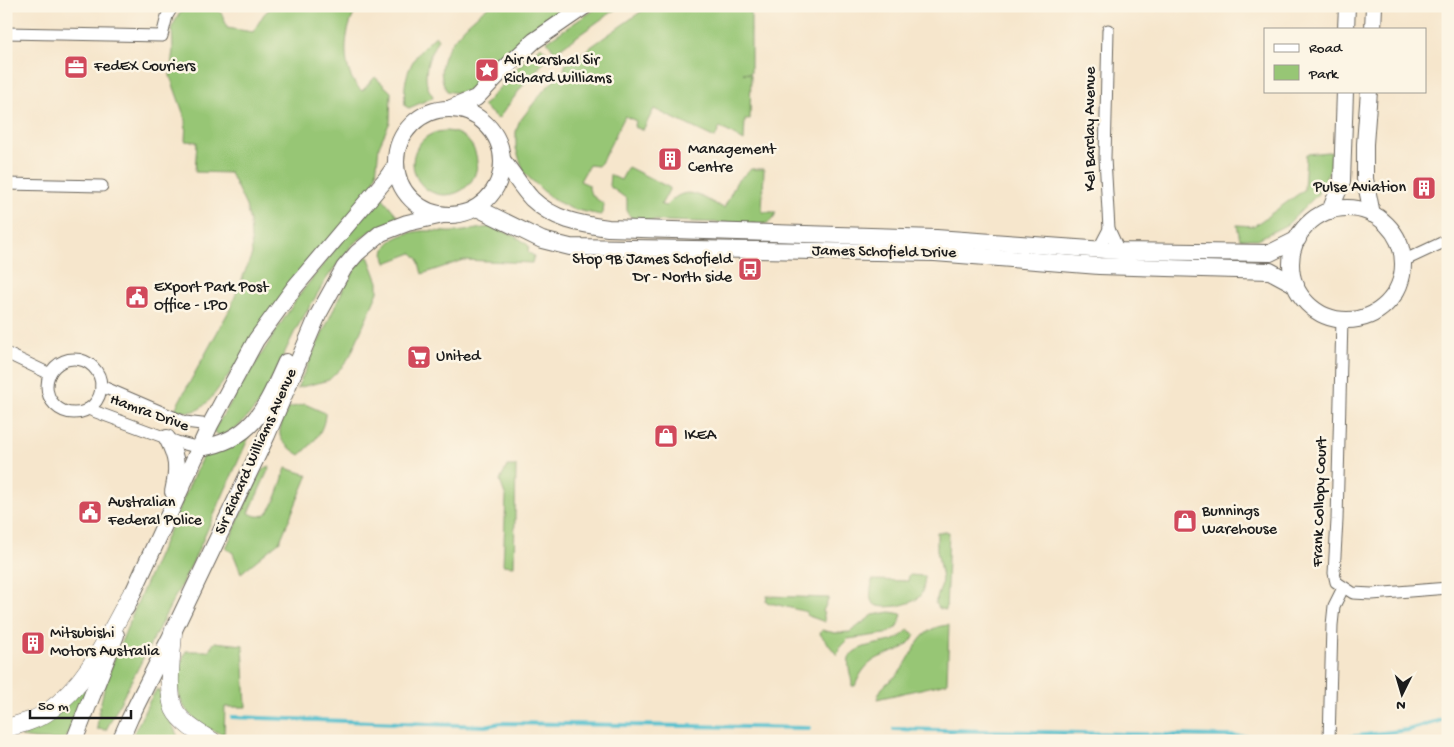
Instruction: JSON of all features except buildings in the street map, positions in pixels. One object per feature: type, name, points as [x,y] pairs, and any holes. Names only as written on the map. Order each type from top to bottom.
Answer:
[{"type":"main road","points":[[6,728],[29,722],[48,712],[82,680],[131,595]]},
{"type":"main road","points":[[173,632],[170,688],[174,709],[194,731],[212,741]]},
{"type":"street","points":[[6,33],[162,36],[167,16],[173,6]]},
{"type":"street","points":[[444,109],[458,109],[469,113],[480,118],[489,126],[499,144],[502,161],[500,180],[490,196],[477,208],[461,214],[444,215],[429,212],[416,204],[406,194],[399,181],[395,166],[396,154],[404,132],[412,122],[422,116],[434,111],[470,102],[476,98],[534,41],[585,6]]},
{"type":"street","points":[[1346,28],[1347,6]]},
{"type":"street","points":[[1373,28],[1374,6]]},
{"type":"street","name":"Kel Barclay Avenue","points":[[1108,30],[1105,158],[1109,229],[1119,251]]},
{"type":"street","points":[[1330,211],[1342,181],[1345,92]]},
{"type":"street","points":[[1368,92],[1365,179],[1372,214]]},
{"type":"street","name":"James Schofield Drive","points":[[502,161],[525,190],[544,209],[559,218],[579,224],[622,229],[936,238],[1119,251],[1270,253],[1298,239]]},
{"type":"street","points":[[74,741],[131,595],[210,425],[238,372],[268,322],[294,288],[386,180],[395,166]]},
{"type":"street","points":[[6,184],[102,186]]},
{"type":"street","name":"James Schofield Drive","points":[[477,208],[542,240],[570,247],[935,253],[1099,266],[1270,271],[1296,285]]},
{"type":"street","points":[[1344,209],[1372,214],[1381,220],[1394,234],[1402,251],[1403,273],[1394,295],[1377,312],[1366,317],[1354,319],[1332,318],[1314,309],[1303,298],[1296,285],[1292,257],[1298,239],[1311,222],[1330,211],[1344,209]]},
{"type":"street","name":"Sir Richard Williams Avenue","points":[[120,741],[267,435],[318,315],[344,268],[357,253],[381,233],[393,227],[444,215]]},
{"type":"street","points":[[1098,250],[1109,229]]},
{"type":"street","points":[[1403,261],[1448,240]]},
{"type":"street","points":[[200,448],[220,444],[233,438],[248,427],[261,413],[289,355],[318,315]]},
{"type":"street","name":"Frank Collopy Court","points":[[1342,319],[1334,573],[1336,582],[1343,588]]},
{"type":"street","points":[[6,352],[50,374]]},
{"type":"street","points":[[70,360],[79,360],[92,367],[97,373],[101,386],[95,403],[88,409],[80,412],[71,413],[63,411],[50,399],[47,383],[50,374],[62,362],[70,360]]},
{"type":"street","name":"Hamra Drive","points":[[101,386],[185,422],[210,425]]},
{"type":"street","name":"Hamra Drive","points":[[88,409],[200,448]]},
{"type":"street","points":[[167,438],[177,462],[177,474],[168,516]]},
{"type":"street","points":[[1329,735],[1332,625],[1334,606],[1343,588],[1353,593],[1372,594],[1448,588]]},
{"type":"green space","points":[[189,6],[209,6],[214,8],[222,14],[227,28],[253,32],[264,14],[273,6],[359,6],[353,15],[347,38],[347,62],[350,74],[362,91],[375,77],[391,92],[390,122],[379,146],[376,175],[373,184],[212,397],[200,409],[187,412],[175,409],[230,309],[252,254],[250,222],[246,206],[230,173],[195,172],[197,142],[185,141],[186,121],[170,76],[173,49],[172,27],[179,14]]},
{"type":"green space","points":[[489,6],[571,6],[477,86],[461,92],[447,91],[442,79],[442,66],[445,55],[459,33]]},
{"type":"green space","points":[[600,6],[620,6],[555,52],[547,41]]},
{"type":"green space","points":[[649,6],[751,6],[751,73],[743,73],[751,74],[750,119],[745,120],[744,141],[720,127],[715,138],[654,109],[643,130],[634,127],[636,121],[625,116],[601,163],[598,166],[589,165],[580,181],[589,185],[591,194],[604,204],[603,213],[600,215],[572,209],[552,199],[524,173],[516,148],[516,132],[519,122],[544,90],[564,71],[565,65]]},
{"type":"green space","points":[[436,36],[438,39],[431,52],[426,75],[429,89],[433,96],[409,108],[405,106],[404,95],[410,66],[421,51]]},
{"type":"green space","points":[[541,46],[550,56],[527,80],[498,119],[483,106],[519,66]]},
{"type":"green space","points":[[445,131],[463,137],[471,145],[477,163],[471,181],[463,189],[445,195],[427,189],[419,181],[413,163],[419,145],[427,137]]},
{"type":"green space","points":[[1333,153],[1329,172],[1317,195],[1288,224],[1258,239],[1240,239],[1237,225],[1254,226],[1304,190],[1306,154]]},
{"type":"green space","points":[[628,167],[670,188],[661,205],[666,206],[673,199],[687,193],[700,196],[724,208],[737,181],[751,169],[764,169],[762,212],[776,212],[772,220],[765,224],[634,220],[627,213],[627,199],[609,186],[610,175],[621,180]]},
{"type":"green space","points":[[382,197],[400,219],[371,231],[352,245],[327,278],[295,331],[261,402],[237,428],[220,436],[213,431],[297,298],[343,239]]},
{"type":"green space","points":[[491,227],[516,237],[529,246],[528,252],[534,256],[532,263],[464,260],[422,274],[418,259],[412,253],[386,263],[385,249],[388,244],[400,236],[414,232],[456,232]]},
{"type":"green space","points":[[368,256],[378,282],[378,292],[351,354],[344,365],[329,380],[297,388],[344,287],[360,262]]},
{"type":"green space","points":[[305,404],[325,413],[321,431],[300,455],[286,445],[280,436],[280,431],[288,408]]},
{"type":"green space","points":[[249,437],[193,562],[106,730],[97,729],[102,699],[116,655],[150,573],[204,453]]},
{"type":"green space","points":[[270,466],[249,513],[254,515],[264,515],[272,507],[286,468],[308,475],[280,541],[241,573],[233,553],[226,548],[258,476],[265,468]]},
{"type":"green space","points":[[507,466],[516,466],[514,566],[503,565],[506,497],[500,481]]},
{"type":"green space","points":[[937,532],[949,532],[946,610],[938,608],[935,603],[942,579],[937,550]]},
{"type":"green space","points":[[909,575],[925,576],[923,590],[918,598],[909,603],[888,607],[882,607],[873,603],[870,596],[872,580],[908,581]]},
{"type":"green space","points":[[767,596],[829,598],[823,611],[825,622],[806,615],[807,612],[766,602]]},
{"type":"green space","points":[[890,612],[902,614],[898,627],[885,634],[848,639],[840,647],[837,655],[820,634],[822,630],[835,633],[850,632],[873,615]]},
{"type":"green space","points":[[949,625],[947,683],[877,699],[882,688],[900,672],[925,634],[939,627]]},
{"type":"green space","points":[[908,630],[915,634],[907,645],[873,661],[862,672],[855,686],[852,686],[849,659],[855,651],[891,641]]},
{"type":"green space","points":[[215,642],[243,645],[246,707],[225,707],[224,734],[204,726],[188,713],[179,695],[177,684],[177,673],[186,651],[208,651]]},
{"type":"green space","points":[[99,663],[73,727],[64,740],[21,737],[46,722]]},
{"type":"green space","points":[[157,689],[180,741],[130,741],[150,700]]},
{"type":"waterway","points":[[232,717],[485,726],[501,723],[809,728]]},
{"type":"waterway","points":[[894,729],[1308,738],[1349,737],[1408,730],[1448,718]]},
{"type":"place","name":"FedEX Couriers","points":[[76,67]]},
{"type":"place","name":"Air Marshal Sir Richard Williams","points":[[487,70]]},
{"type":"place","name":"Management Centre","points":[[670,159]]},
{"type":"place","name":"Pulse Aviation","points":[[1424,188]]},
{"type":"place","name":"Stop 9B James Schofield Dr - North side","points":[[750,269]]},
{"type":"place","name":"Export Park Post Office - LPO","points":[[137,297]]},
{"type":"place","name":"United","points":[[419,357]]},
{"type":"place","name":"IKEA","points":[[666,436]]},
{"type":"place","name":"Australian Federal Police","points":[[90,512]]},
{"type":"place","name":"Bunnings Warehouse","points":[[1185,521]]},
{"type":"place","name":"Mitsubishi Motors Australia","points":[[33,643]]}]
